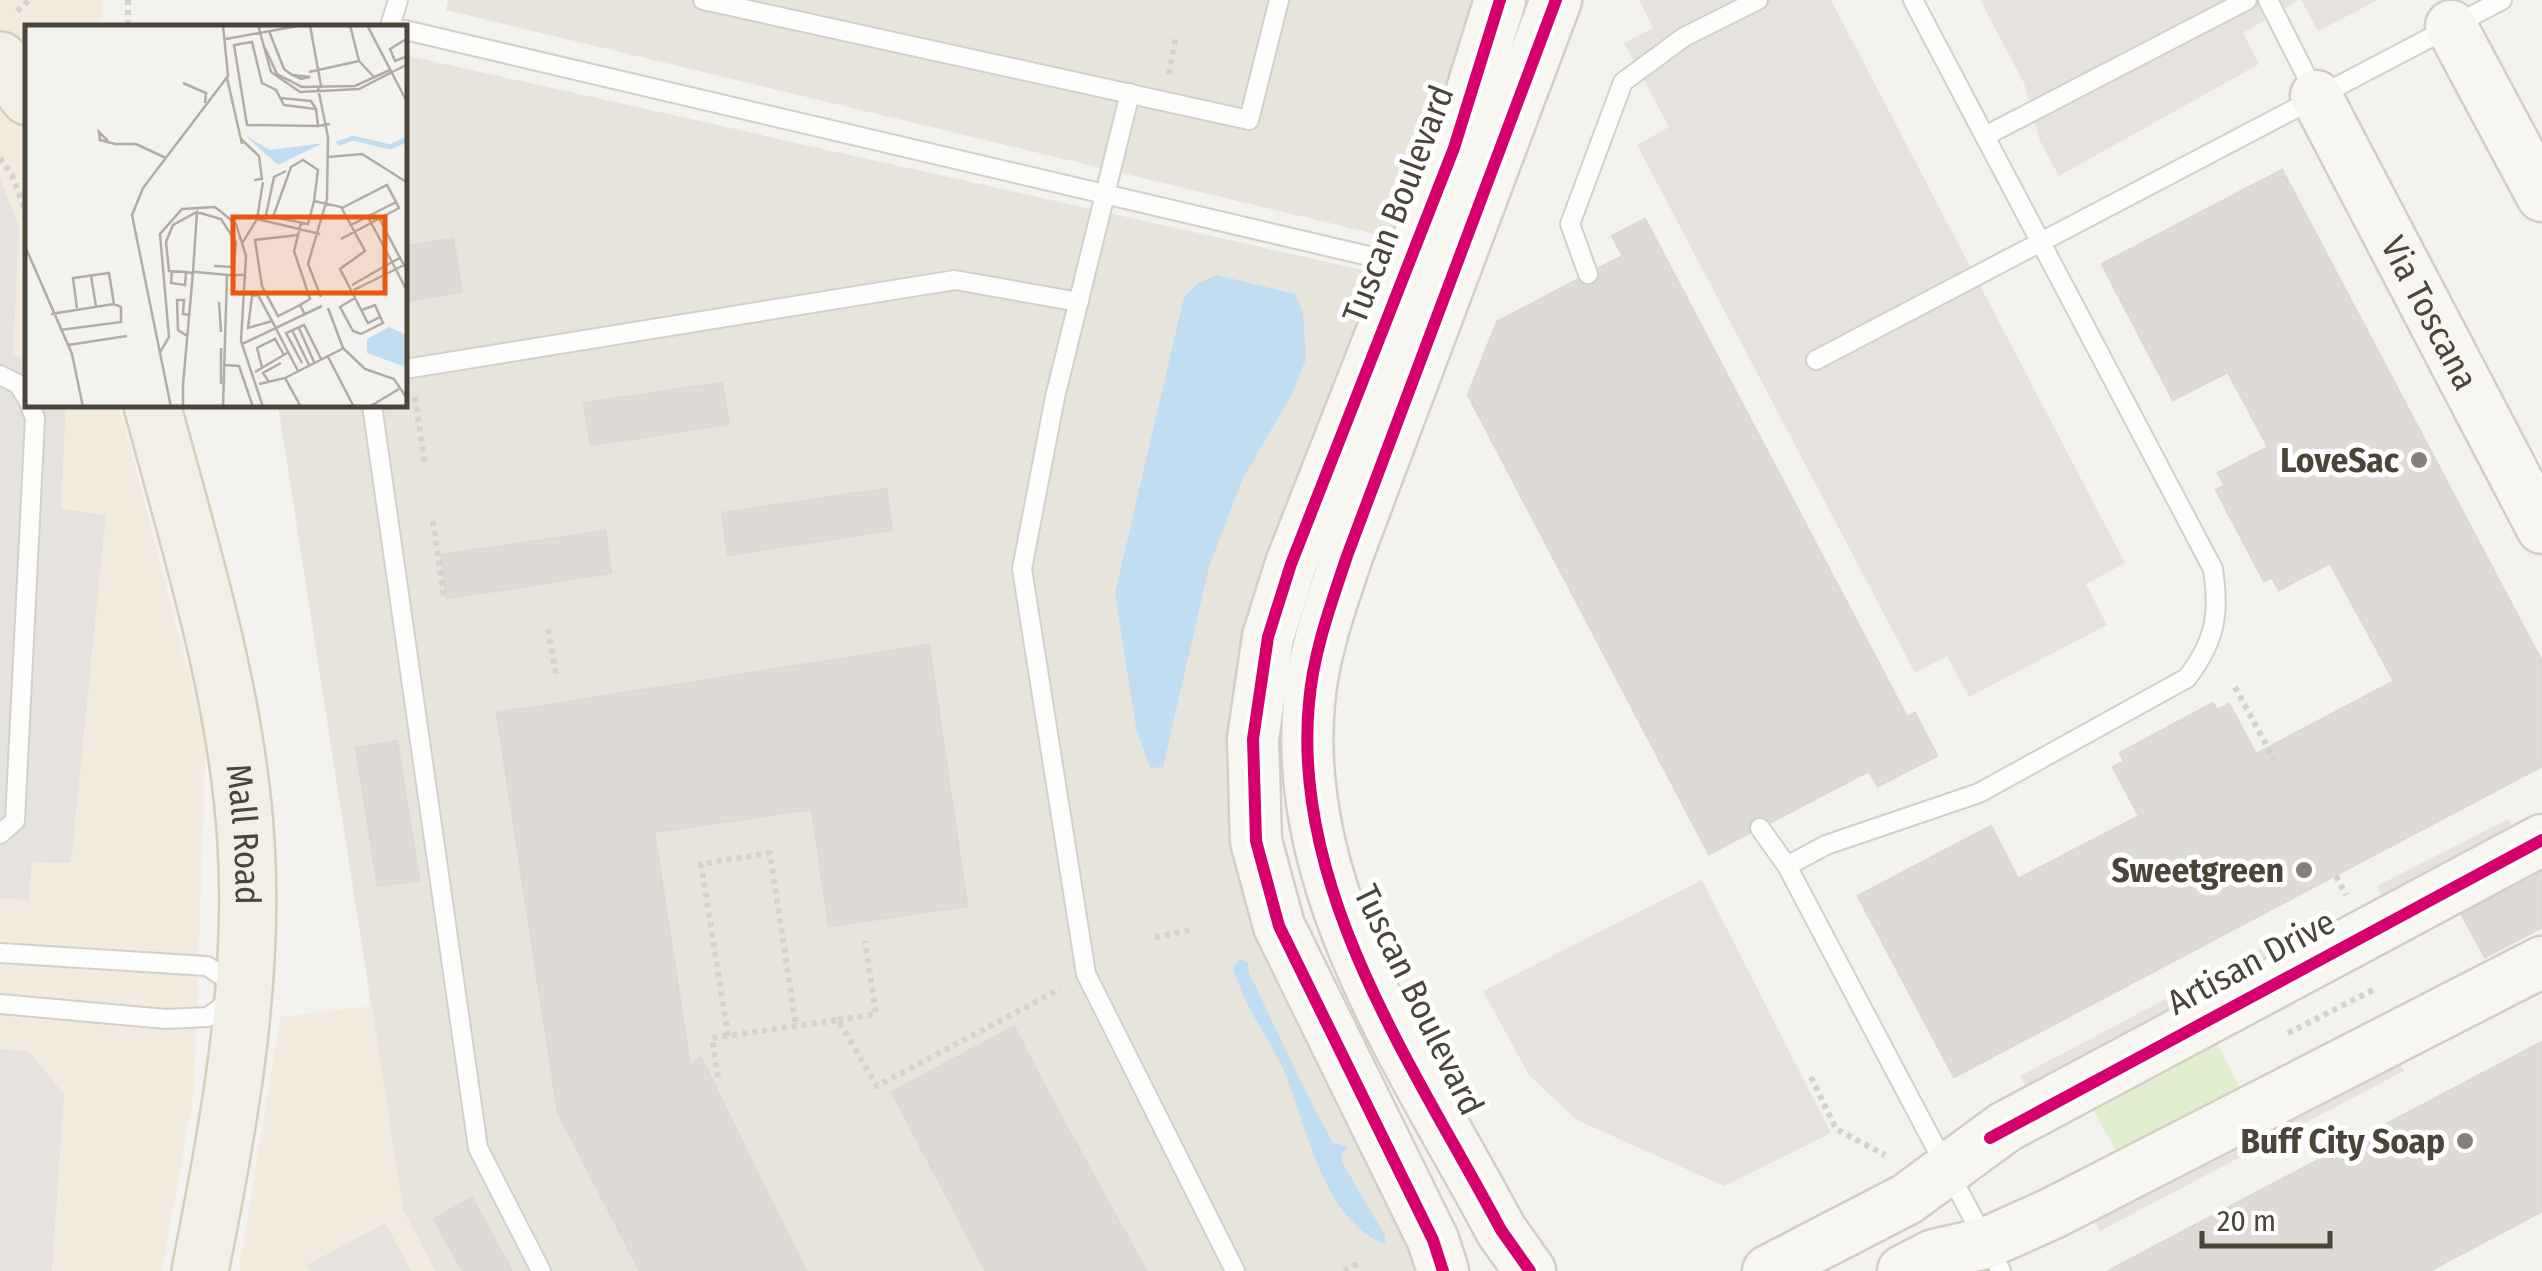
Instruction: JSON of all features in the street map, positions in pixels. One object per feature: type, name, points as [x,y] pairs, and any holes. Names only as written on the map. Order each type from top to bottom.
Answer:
[{"type":"main road","name":"Tuscan Boulevard","points":[[1500,0],[1454,148],[1429,272],[1322,632],[1308,702],[1308,760],[1330,888],[1354,954],[1501,1230],[1530,1271]]},
{"type":"main road","name":"Tuscan Boulevard","points":[[1443,1271],[1434,1240],[1278,926],[1256,841],[1253,786],[1258,687],[1268,637],[1291,564],[1556,0]]},
{"type":"main road","points":[[2448,20],[2542,196]]},
{"type":"main road","points":[[8,35],[25,87]]},
{"type":"main road","name":"Via Toscana","points":[[2316,96],[2542,528]]},
{"type":"main road","name":"Mall Road","points":[[154,408],[213,643],[240,786],[248,898],[244,991],[218,1182],[200,1271]]},
{"type":"main road","name":"Artisan Drive","points":[[1768,1271],[1907,1199],[1990,1138],[2542,840]]},
{"type":"main road","points":[[1904,1271],[1934,1255],[1994,1257],[2034,1222],[2542,962]]},
{"type":"lane","points":[[392,25],[398,0]]},
{"type":"lane","points":[[703,0],[1249,120],[1279,0]]},
{"type":"lane","points":[[1588,274],[1570,224],[1622,82],[1684,37],[1758,0]]},
{"type":"lane","points":[[1788,866],[1826,845],[1979,793],[2187,678],[2210,648],[2219,608],[2213,569],[1913,0]]},
{"type":"lane","points":[[1985,136],[2247,0]]},
{"type":"lane","points":[[2268,0],[2316,96]]},
{"type":"lane","points":[[1816,360],[2316,96],[2448,20],[2502,0]]},
{"type":"lane","points":[[408,31],[1429,272]]},
{"type":"lane","points":[[1130,94],[1055,397],[1022,569],[1086,974],[1235,1271]]},
{"type":"lane","points":[[408,369],[955,280],[1079,302]]},
{"type":"lane","points":[[0,376],[18,384],[25,395]]},
{"type":"lane","points":[[0,834],[15,820],[36,418],[32,408]]},
{"type":"lane","points":[[372,408],[478,1148],[542,1271]]},
{"type":"lane","points":[[1760,828],[1788,866],[1994,1257]]},
{"type":"lane","points":[[0,952],[207,966],[244,991],[208,1016],[95,1016],[0,1004]]},
{"type":"path","points":[[8,35],[30,0]]},
{"type":"path","points":[[1169,75],[1176,36]]},
{"type":"path","points":[[0,158],[12,175],[25,210]]},
{"type":"path","points":[[414,391],[425,464]]},
{"type":"path","points":[[433,521],[444,597]]},
{"type":"path","points":[[548,629],[556,674]]},
{"type":"path","points":[[2235,687],[2274,759]]},
{"type":"path","points":[[728,1036],[701,864],[770,854],[796,1026]]},
{"type":"path","points":[[2336,876],[2347,896]]},
{"type":"path","points":[[1155,937],[1192,930]]},
{"type":"path","points":[[718,1077],[712,1038],[876,1014],[865,942]]},
{"type":"path","points":[[2368,980],[2378,999]]},
{"type":"path","points":[[838,1020],[877,1086],[1062,988]]},
{"type":"path","points":[[2275,1040],[2373,990]]},
{"type":"path","points":[[1810,1077],[1836,1129],[1885,1155]]},
{"type":"path","points":[[1344,1271],[1361,1262]]},
{"type":"shaded area","points":[[0,0],[103,0],[100,25],[25,25],[25,408],[120,408],[206,740],[194,1093],[162,1271],[0,1271]]},
{"type":"shaded area","points":[[448,0],[1488,0],[1404,241],[446,10]]},
{"type":"shaded area","points":[[1639,0],[1831,0],[2125,563],[2086,584],[2107,625],[1969,697],[1947,656],[1915,673],[1637,145],[1669,127],[1624,43],[1653,28]]},
{"type":"shaded area","points":[[1980,0],[2299,0],[2243,33],[2259,64],[2059,176],[2040,141],[2024,83]]},
{"type":"shaded area","points":[[2301,0],[2378,0],[2318,31]]},
{"type":"shaded area","points":[[408,56],[1394,277],[1239,670],[1243,893],[1423,1271],[435,1271],[403,1210],[278,408],[408,408]]},
{"type":"shaded area","points":[[0,179],[19,226],[13,354],[25,358],[25,408],[66,408],[61,509],[106,515],[71,863],[32,862],[29,900],[0,898]]},
{"type":"shaded area","points":[[2508,819],[2517,836],[2386,904],[2377,886]]},
{"type":"shaded area","points":[[1702,880],[1831,1133],[1724,1186],[1577,1120],[1529,1075],[1483,991]]},
{"type":"shaded area","points":[[2323,916],[2331,931],[2028,1091],[2020,1076]]},
{"type":"shaded area","points":[[372,1006],[403,1210],[435,1271],[239,1271],[280,1017]]},
{"type":"shaded area","points":[[0,1049],[28,1051],[64,1094],[52,1271],[0,1271]]},
{"type":"shaded area","points":[[2396,1056],[2404,1071],[2100,1231],[2092,1216]]},
{"type":"shaded area","points":[[385,1223],[411,1271],[310,1271],[307,1265]]},
{"type":"green space","points":[[2217,1044],[2240,1087],[2116,1152],[2093,1109]]},
{"type":"water","points":[[1217,275],[1295,294],[1303,312],[1306,359],[1292,394],[1242,480],[1209,567],[1163,767],[1150,768],[1136,728],[1115,593],[1184,297],[1198,283]]},
{"type":"water","points":[[1240,959],[1248,963],[1249,973],[1333,1143],[1349,1147],[1341,1154],[1342,1162],[1385,1235],[1385,1245],[1362,1230],[1329,1189],[1280,1062],[1242,992],[1233,966]]},
{"type":"building","points":[[2282,170],[2542,662],[2542,766],[1954,1077],[1858,896],[1991,826],[2018,879],[2139,816],[2113,767],[2124,761],[2120,753],[2213,703],[2217,710],[2229,704],[2256,754],[2394,681],[2330,563],[2279,590],[2272,577],[2264,581],[2216,490],[2225,485],[2218,473],[2268,447],[2228,372],[2173,400],[2102,264]]},
{"type":"building","points":[[1645,219],[1907,717],[1915,713],[1937,756],[1878,786],[1869,771],[1771,822],[1764,816],[1754,817],[1749,833],[1709,854],[1468,395],[1497,322],[1577,280],[1587,286],[1597,283],[1599,268],[1623,256],[1612,236]]},
{"type":"building","points":[[453,239],[462,292],[408,301],[408,246]]},
{"type":"building","points":[[722,383],[729,424],[591,445],[584,403]]},
{"type":"building","points":[[886,489],[892,530],[728,555],[722,513]]},
{"type":"building","points":[[605,531],[611,573],[447,598],[441,555]]},
{"type":"building","points":[[929,645],[967,906],[829,926],[812,809],[654,832],[690,1066],[701,1058],[806,1271],[640,1271],[558,1112],[497,713]]},
{"type":"building","points":[[397,741],[419,880],[378,886],[356,748]]},
{"type":"building","points":[[2542,873],[2542,927],[2485,957],[2462,915]]},
{"type":"building","points":[[1014,1027],[1146,1271],[986,1271],[892,1092]]},
{"type":"building","points":[[2542,1042],[2542,1211],[2429,1271],[2108,1271]]},
{"type":"building","points":[[472,1198],[512,1271],[463,1271],[434,1219]]},
{"type":"cycle path","points":[[1443,1271],[1433,1240],[1279,926],[1256,841],[1253,739],[1268,637],[1291,564],[1454,148],[1500,0]]},
{"type":"cycle path","points":[[1530,1271],[1501,1230],[1398,1043],[1339,911],[1319,843],[1309,774],[1309,703],[1319,647],[1347,556],[1556,0]]},
{"type":"cycle path","points":[[1990,1138],[2542,840]]},
{"type":"place","name":"LoveSac","points":[[2419,460]]},
{"type":"place","name":"Sweetgreen","points":[[2304,870]]},
{"type":"place","name":"Buff City Soap","points":[[2465,1141]]}]
